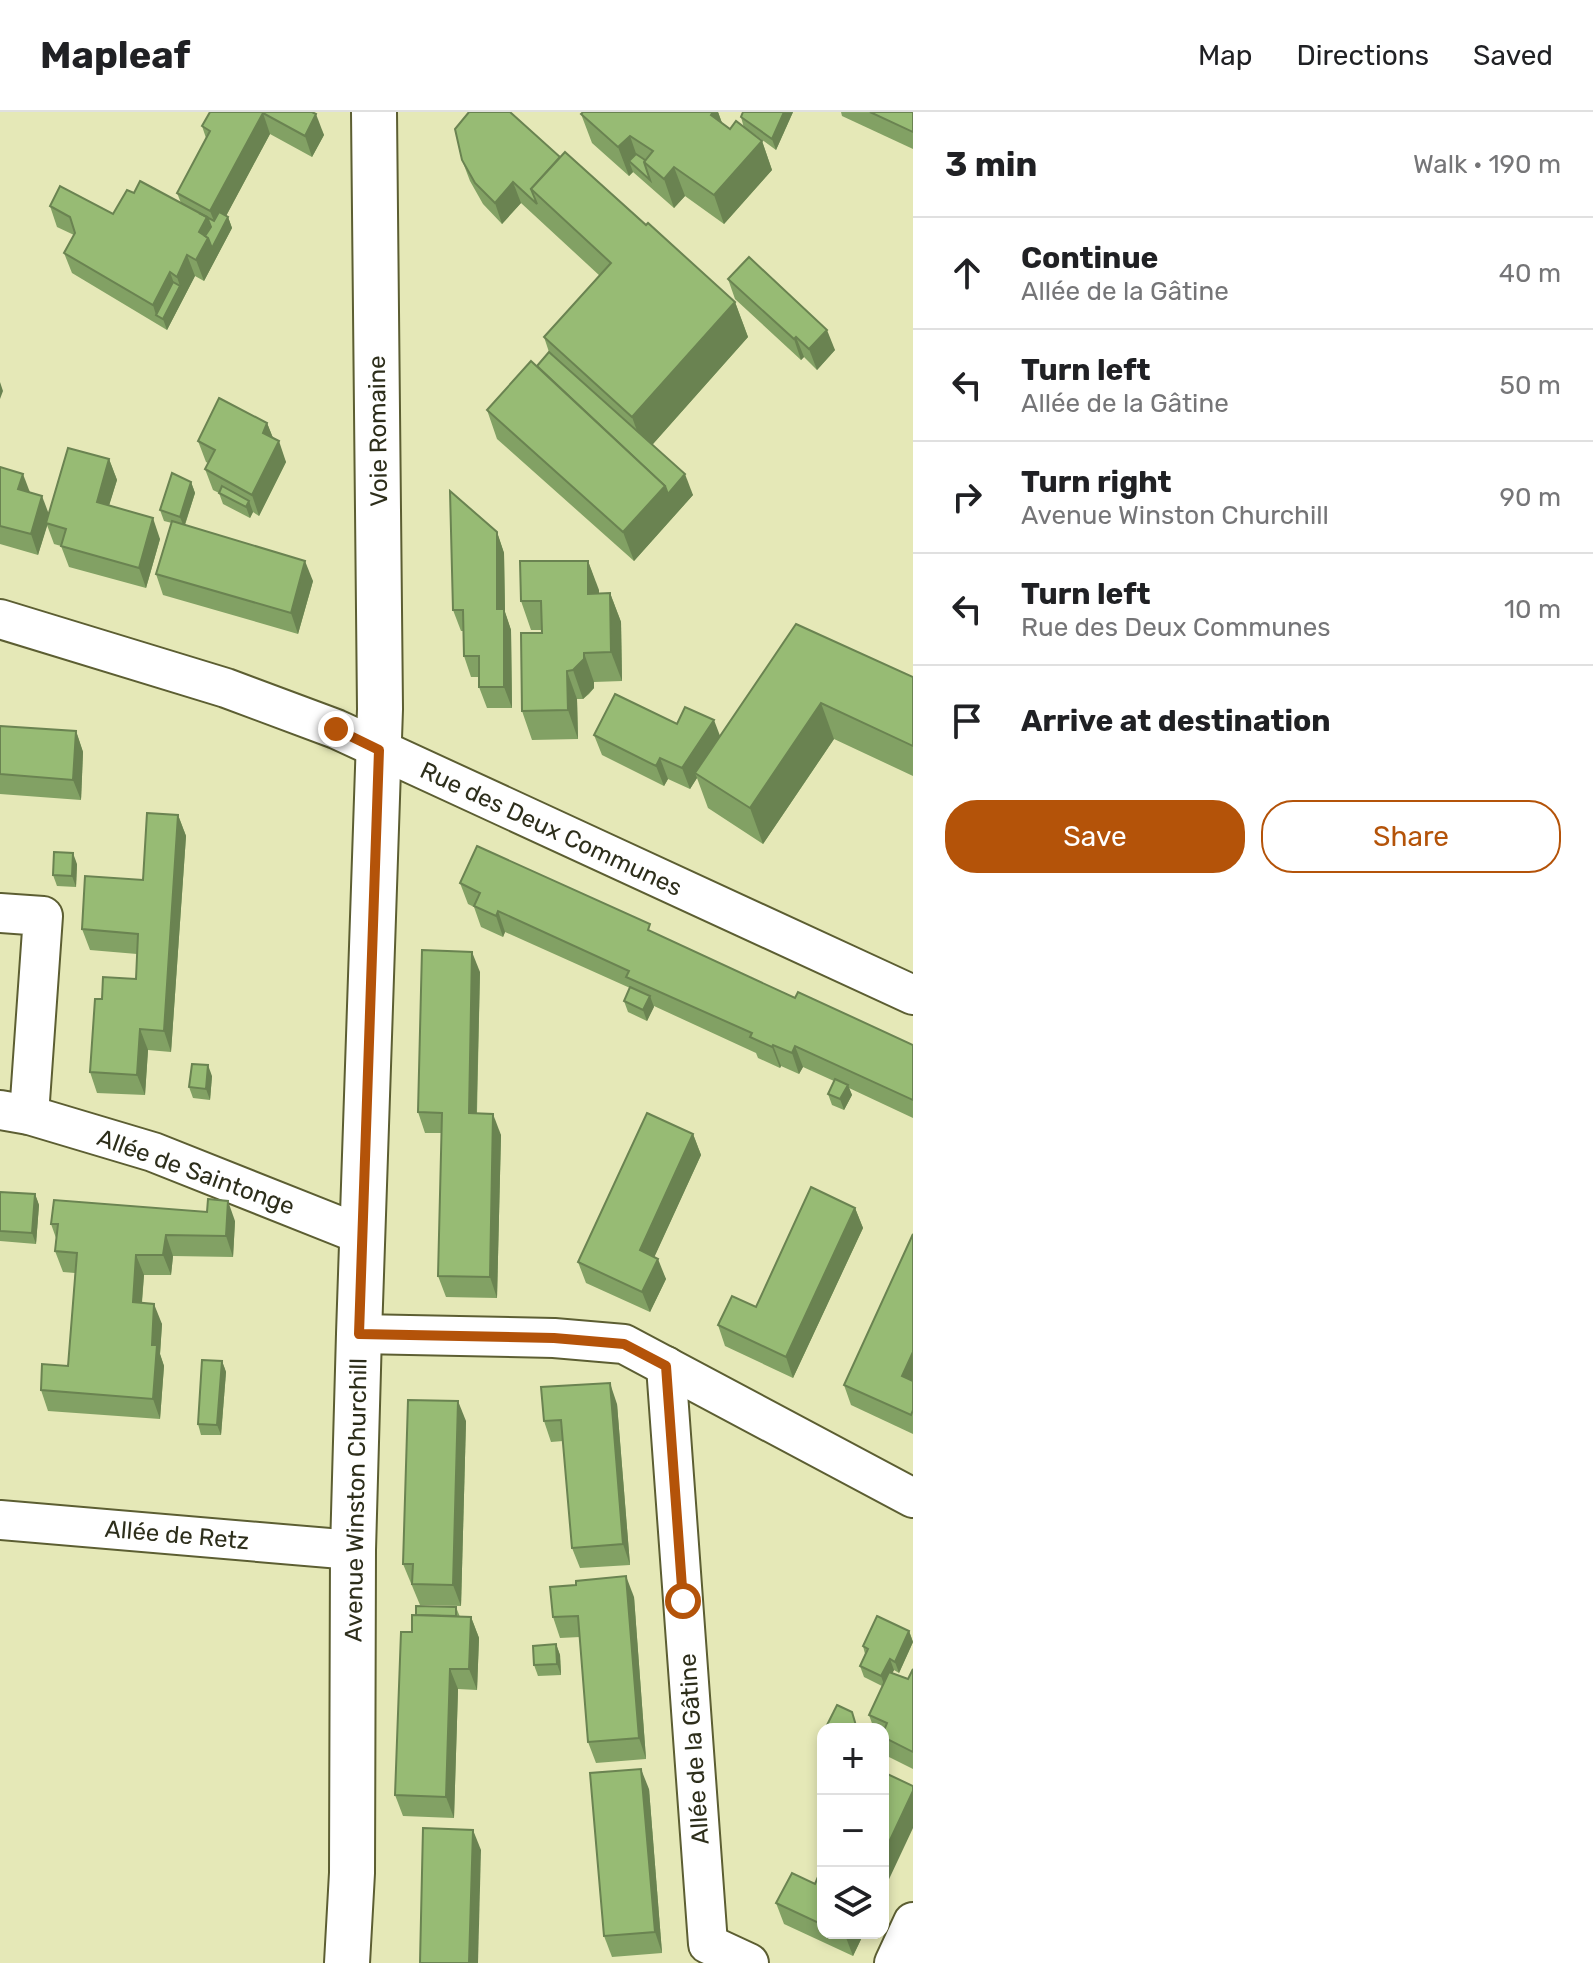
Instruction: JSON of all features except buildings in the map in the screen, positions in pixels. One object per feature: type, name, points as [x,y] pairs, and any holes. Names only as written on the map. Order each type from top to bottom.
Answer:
[{"type":"street","name":"Voie Romaine","points":[[374,112],[379,750]]},
{"type":"street","name":"Rue des Deux Communes","points":[[0,619],[226,688],[336,729],[913,995]]},
{"type":"street","name":"Avenue Winston Churchill","points":[[347,1963],[352,1873],[353,1550],[379,750]]},
{"type":"street","name":"Allée de Saintonge","points":[[0,913],[43,916],[15,1113],[153,1152],[362,1235]]},
{"type":"street","points":[[359,1334],[554,1338],[624,1344],[913,1498]]},
{"type":"street","name":"Allée de la Gâtine","points":[[666,1366],[708,1944],[749,1963]]},
{"type":"street","name":"Allée de Retz","points":[[0,1520],[353,1550]]},
{"type":"street","points":[[894,1963],[913,1922]]},
{"type":"route","points":[[336,729],[379,750],[359,1334],[554,1338],[624,1344],[666,1366],[683,1601]]}]
